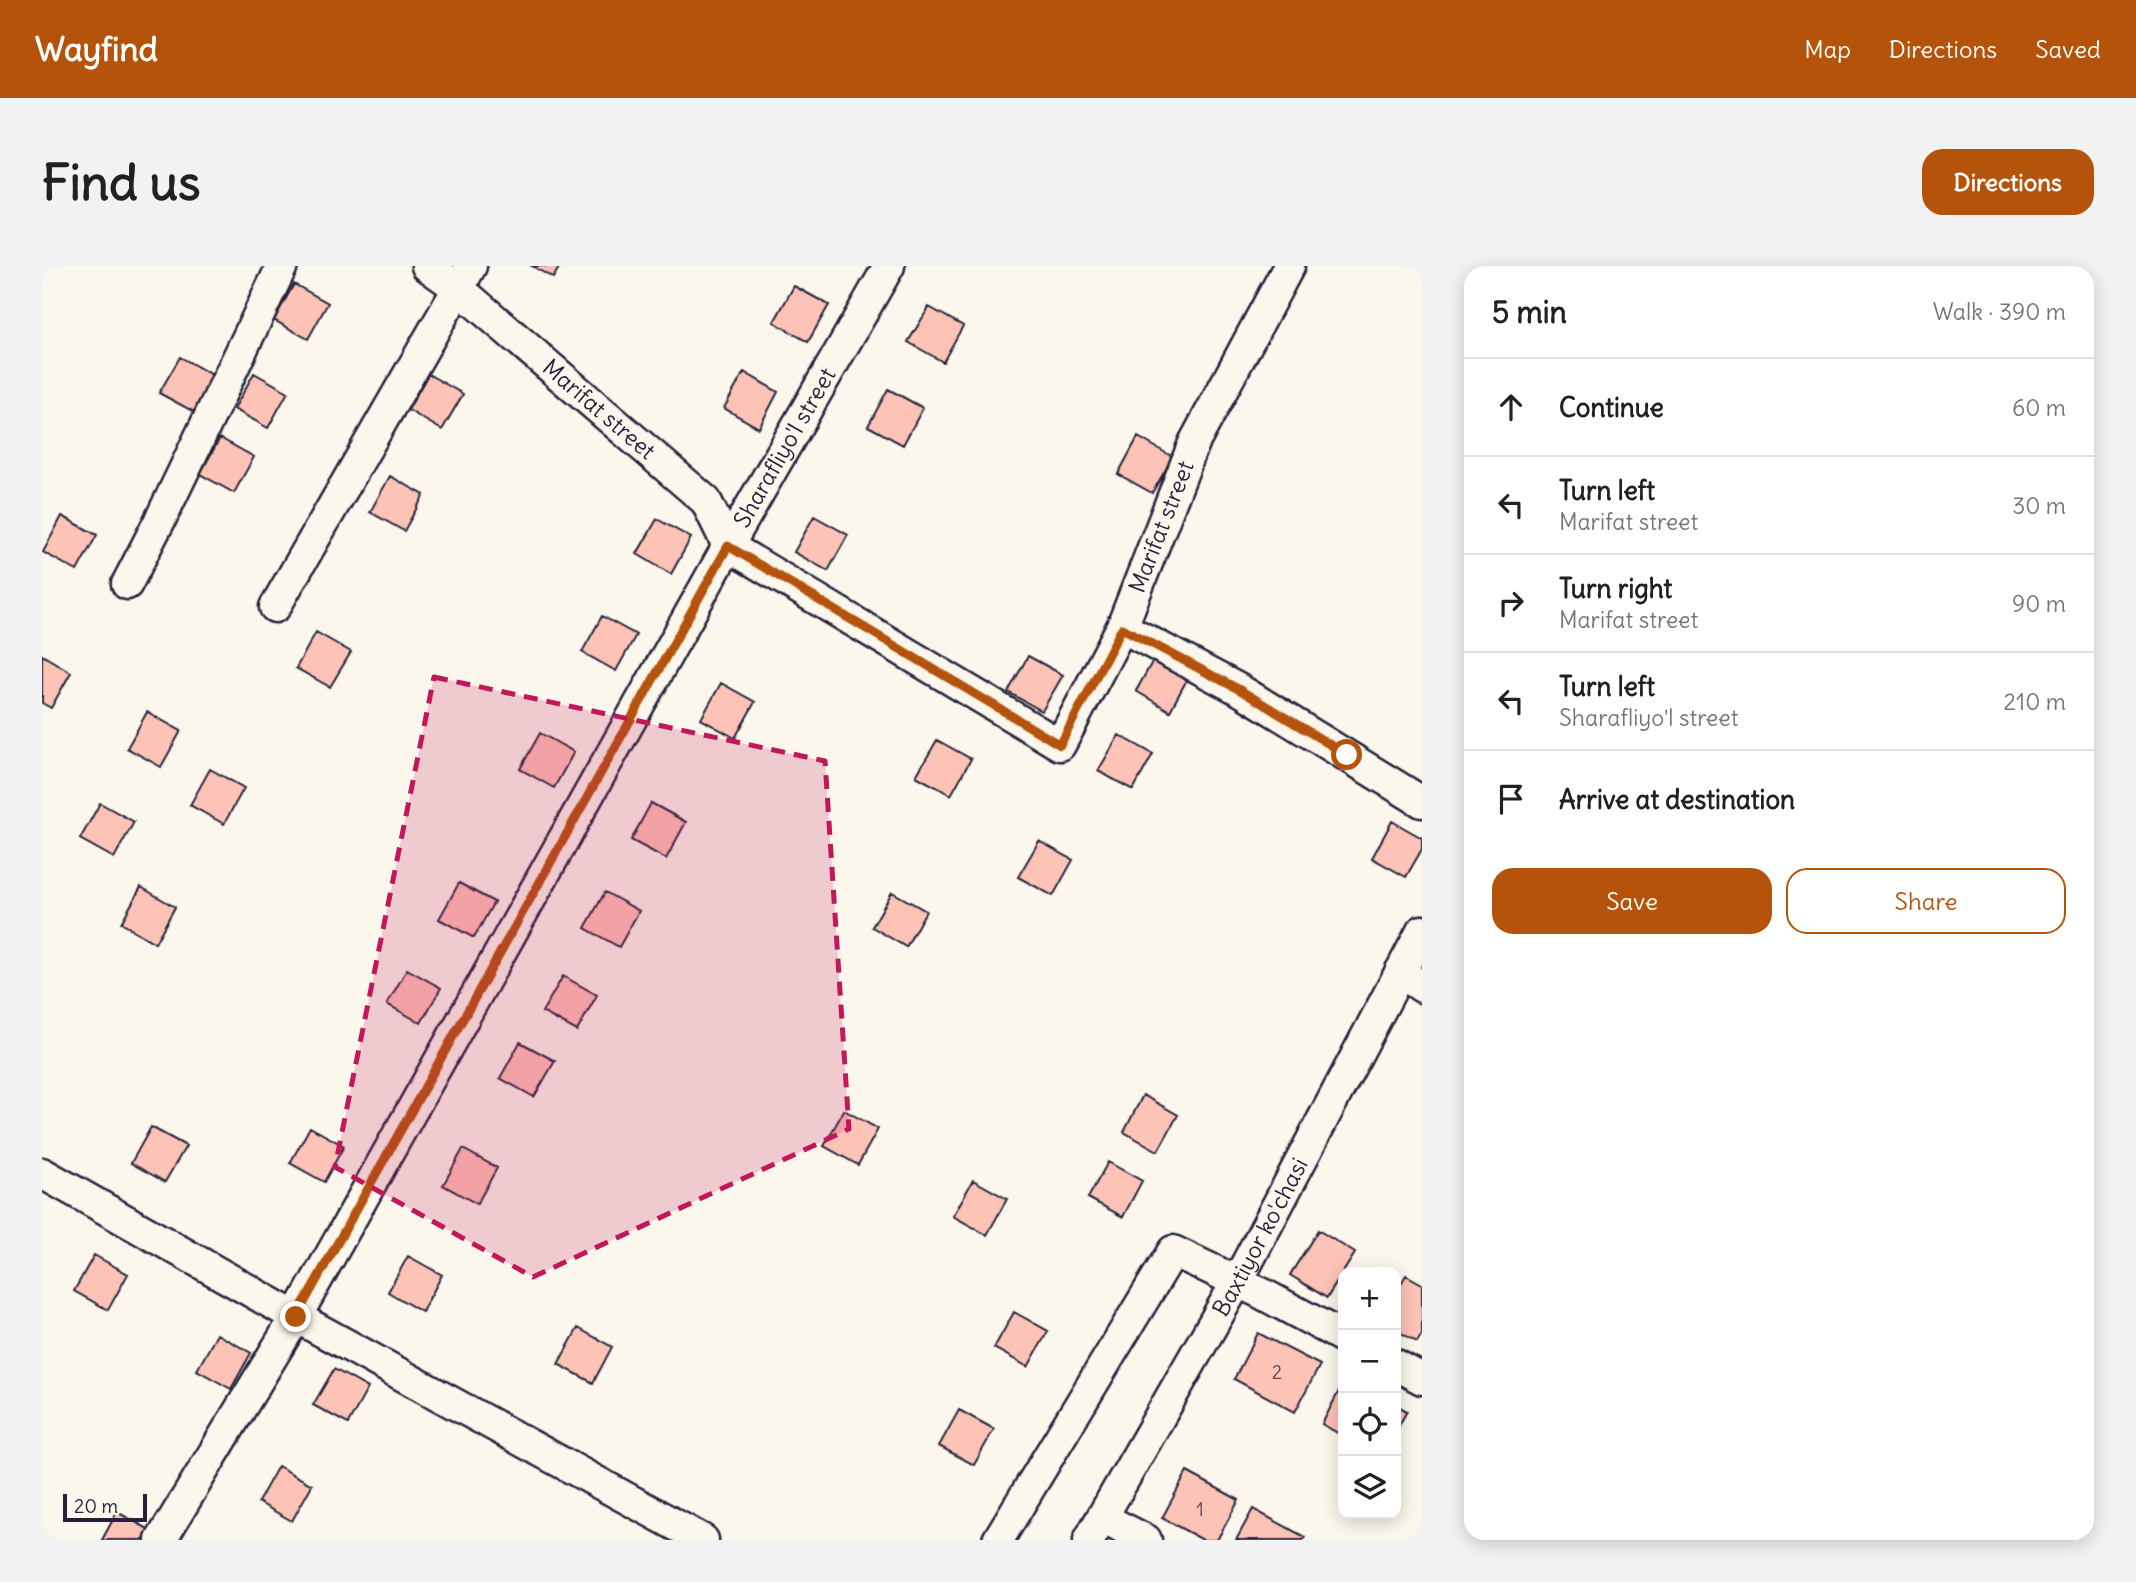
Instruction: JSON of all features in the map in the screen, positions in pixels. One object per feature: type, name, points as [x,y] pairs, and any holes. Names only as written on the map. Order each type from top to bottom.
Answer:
[{"type":"street","points":[[127,584],[282,266]]},
{"type":"street","name":"Marifat street","points":[[427,266],[465,277],[706,501],[728,546],[1060,745],[1122,628],[1194,443],[1289,266]]},
{"type":"street","name":"Sharafliyo'l street","points":[[161,1540],[296,1317],[728,546],[889,266]]},
{"type":"street","points":[[275,607],[465,277]]},
{"type":"street","points":[[1122,628],[1240,690],[1422,802]]},
{"type":"street","name":"Baxtiyor ko'chasi","points":[[1096,1529],[1411,980],[1422,930]]},
{"type":"street","points":[[42,1173],[296,1317],[703,1540]]},
{"type":"street","points":[[998,1540],[1173,1251],[1338,1334]]},
{"type":"street","points":[[1401,1368],[1422,1380]]},
{"type":"street","points":[[1096,1529],[1146,1540]]},
{"type":"highlighted area","points":[[434,677],[825,761],[849,1129],[533,1277],[335,1167]]},
{"type":"building","points":[[532,266],[560,266],[553,278]]},
{"type":"building","points":[[294,284],[328,303],[308,339],[274,320]]},
{"type":"building","points":[[794,286],[829,305],[808,342],[774,322]]},
{"type":"building","points":[[929,307],[963,326],[943,362],[908,342]]},
{"type":"building","points":[[180,357],[214,376],[194,412],[159,393]]},
{"type":"building","points":[[744,372],[778,392],[759,428],[724,408]]},
{"type":"building","points":[[254,373],[288,392],[268,428],[234,409]]},
{"type":"building","points":[[428,374],[463,394],[442,430],[408,410]]},
{"type":"building","points":[[888,389],[923,408],[903,445],[868,426]]},
{"type":"building","points":[[1138,437],[1173,457],[1152,493],[1118,474]]},
{"type":"building","points":[[220,438],[254,457],[234,493],[200,474]]},
{"type":"building","points":[[390,476],[424,495],[404,531],[370,512]]},
{"type":"building","points":[[62,516],[97,535],[77,571],[43,552]]},
{"type":"building","points":[[814,516],[848,535],[828,571],[794,552]]},
{"type":"building","points":[[657,519],[691,538],[671,574],[637,554]]},
{"type":"building","points":[[602,616],[636,635],[616,671],[582,652]]},
{"type":"building","points":[[316,632],[351,652],[330,687],[296,668]]},
{"type":"building","points":[[42,655],[71,672],[51,708],[42,703]]},
{"type":"building","points":[[1156,655],[1190,674],[1170,711],[1136,691]]},
{"type":"building","points":[[1028,656],[1063,675],[1042,711],[1008,692]]},
{"type":"building","points":[[721,683],[755,702],[735,738],[701,719]]},
{"type":"building","points":[[147,712],[181,731],[161,767],[127,748]]},
{"type":"building","points":[[540,733],[574,752],[554,788],[520,769]]},
{"type":"building","points":[[1119,735],[1153,754],[1133,790],[1098,771]]},
{"type":"building","points":[[937,740],[971,759],[951,795],[916,776]]},
{"type":"building","points":[[210,769],[244,788],[224,824],[190,805]]},
{"type":"building","points":[[100,803],[134,822],[114,858],[80,839]]},
{"type":"building","points":[[651,803],[686,822],[666,859],[631,840]]},
{"type":"building","points":[[1392,821],[1422,838],[1422,849],[1406,877],[1372,858]]},
{"type":"building","points":[[1039,841],[1073,860],[1053,896],[1018,877]]},
{"type":"building","points":[[459,883],[494,902],[474,938],[439,919]]},
{"type":"building","points":[[141,887],[175,907],[155,943],[121,923]]},
{"type":"building","points":[[605,892],[639,911],[619,947],[585,928]]},
{"type":"building","points":[[892,892],[926,911],[906,947],[872,927]]},
{"type":"building","points":[[407,969],[441,988],[421,1023],[387,1004]]},
{"type":"building","points":[[563,976],[597,995],[577,1031],[542,1012]]},
{"type":"building","points":[[520,1042],[555,1061],[534,1097],[500,1078]]},
{"type":"building","points":[[1143,1095],[1178,1115],[1158,1151],[1124,1132]]},
{"type":"building","points":[[844,1110],[878,1129],[858,1165],[824,1146]]},
{"type":"building","points":[[151,1127],[186,1146],[165,1182],[131,1163]]},
{"type":"building","points":[[310,1127],[344,1146],[324,1182],[290,1163]]},
{"type":"building","points":[[463,1149],[497,1168],[477,1204],[443,1185]]},
{"type":"building","points":[[1108,1162],[1142,1181],[1123,1217],[1088,1198]]},
{"type":"building","points":[[973,1180],[1007,1199],[987,1235],[953,1216]]},
{"type":"building","points":[[1318,1230],[1355,1253],[1346,1267],[1338,1267],[1338,1280],[1327,1298],[1290,1275]]},
{"type":"building","points":[[94,1255],[128,1274],[108,1310],[74,1291]]},
{"type":"building","points":[[408,1256],[442,1275],[422,1312],[388,1292]]},
{"type":"building","points":[[1406,1275],[1422,1284],[1422,1334],[1417,1342],[1401,1333],[1401,1284]]},
{"type":"building","points":[[1014,1312],[1048,1331],[1028,1367],[994,1348]]},
{"type":"building","points":[[578,1328],[612,1347],[593,1383],[558,1364]]},
{"type":"building","points":[[1258,1333],[1320,1365],[1295,1412],[1234,1379]]},
{"type":"building","points":[[217,1334],[251,1353],[231,1389],[197,1370]]},
{"type":"building","points":[[334,1369],[368,1388],[348,1424],[313,1405]]},
{"type":"building","points":[[1338,1393],[1338,1433],[1322,1424]]},
{"type":"building","points":[[1401,1408],[1407,1411],[1401,1422]]},
{"type":"building","points":[[959,1410],[994,1429],[974,1465],[939,1446]]},
{"type":"building","points":[[278,1466],[312,1485],[292,1521],[258,1502]]},
{"type":"building","points":[[1187,1472],[1239,1500],[1217,1540],[1203,1540],[1162,1518]]},
{"type":"building","points":[[1253,1509],[1305,1537],[1303,1540],[1236,1540]]},
{"type":"building","points":[[117,1512],[152,1531],[147,1540],[102,1540]]},
{"type":"route","points":[[296,1317],[728,546],[1060,745],[1122,628],[1240,690],[1347,755]]}]
